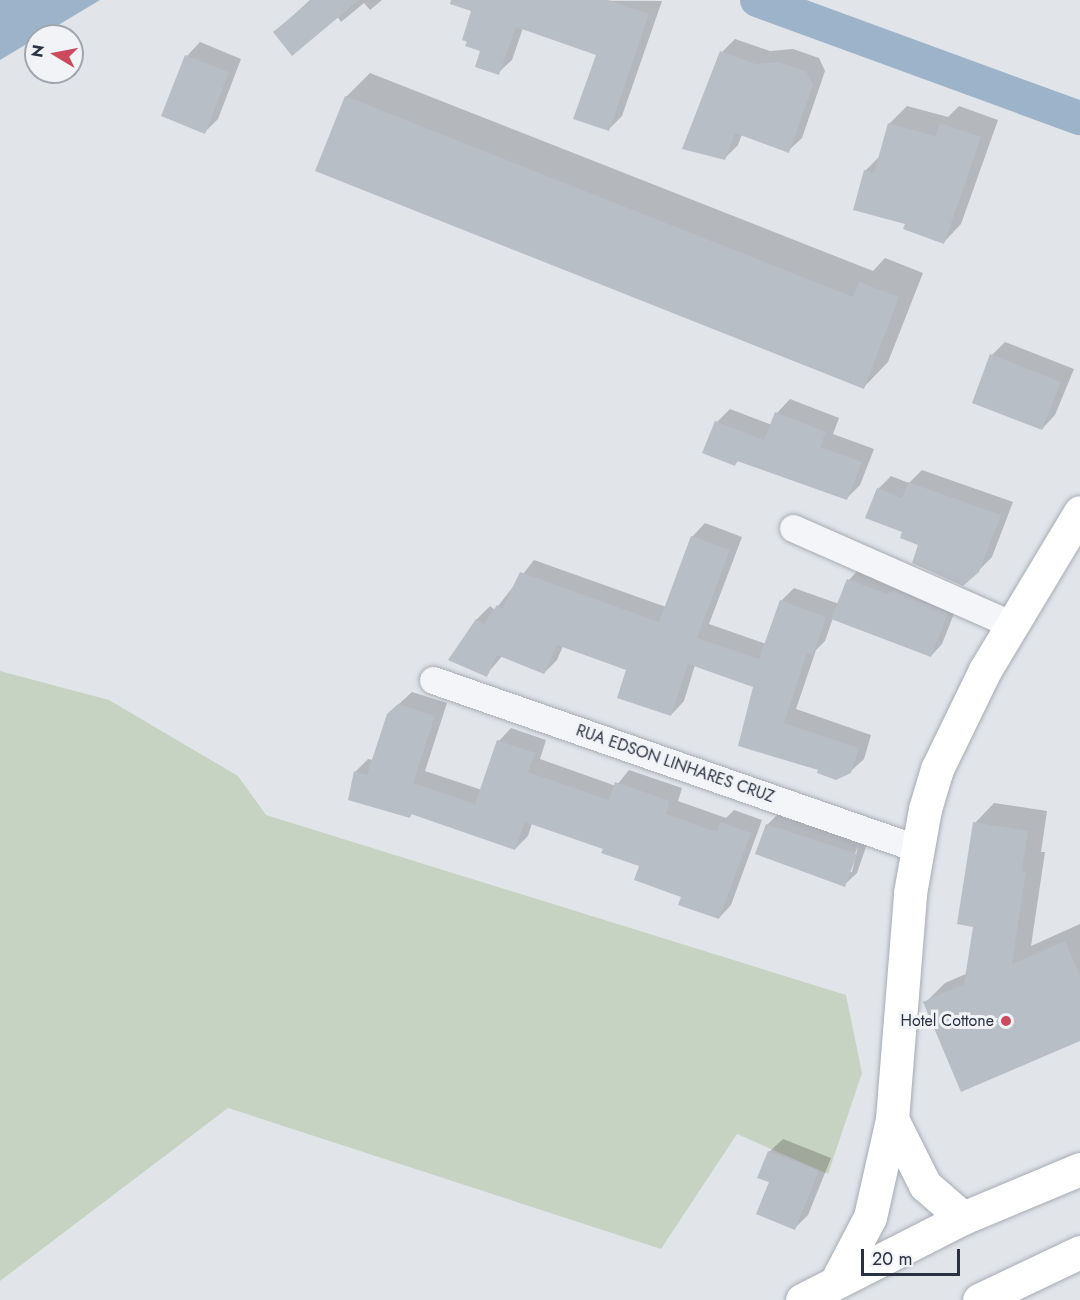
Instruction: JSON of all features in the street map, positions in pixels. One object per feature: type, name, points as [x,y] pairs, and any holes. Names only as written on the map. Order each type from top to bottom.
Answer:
[{"type":"main road","points":[[836,1282],[870,1217],[892,1119],[904,948],[916,848],[937,769],[1011,624],[1078,517]]},
{"type":"main road","points":[[892,1119],[925,1185],[963,1218]]},
{"type":"main road","points":[[802,1300],[963,1218],[1080,1169]]},
{"type":"main road","points":[[979,1300],[1080,1252]]},
{"type":"street","points":[[793,528],[1011,624]]},
{"type":"street","name":"RUA EDSON LINHARES CRUZ","points":[[433,680],[916,848]]},
{"type":"green space","points":[[0,671],[109,700],[238,776],[266,815],[846,995],[862,1073],[828,1174],[737,1134],[661,1249],[228,1108],[0,1281]]},
{"type":"water","points":[[0,0],[100,0],[60,24],[24,24],[24,46],[0,60]]},
{"type":"building","points":[[312,0],[359,0],[292,56],[273,32]]},
{"type":"building","points":[[451,0],[608,0],[649,14],[609,131],[573,119],[596,55],[516,27],[499,75],[475,67],[480,51],[465,46],[467,42],[462,40],[471,11],[450,4]]},
{"type":"building","points":[[720,51],[756,64],[778,62],[806,71],[813,85],[789,153],[735,133],[725,160],[682,149]]},
{"type":"building","points":[[185,55],[229,72],[205,134],[161,116]]},
{"type":"building","points":[[345,96],[853,297],[859,282],[899,297],[864,389],[315,171]]},
{"type":"building","points":[[888,123],[935,136],[940,123],[981,137],[944,244],[903,229],[905,224],[853,210],[864,170],[874,173]]},
{"type":"building","points":[[990,354],[1061,382],[1042,430],[972,403]]},
{"type":"building","points":[[775,412],[826,432],[820,447],[862,462],[847,500],[737,461],[735,466],[702,453],[715,421],[764,440]]},
{"type":"building","points":[[908,482],[1001,515],[979,572],[963,586],[912,563],[918,545],[900,538],[902,532],[865,518],[877,488],[902,498]]},
{"type":"building","points":[[691,536],[730,550],[697,638],[759,659],[780,600],[826,617],[813,655],[807,653],[784,723],[859,748],[851,773],[836,780],[817,773],[818,770],[738,746],[753,687],[688,664],[671,716],[617,698],[626,670],[557,645],[544,674],[497,655],[487,677],[448,660],[476,619],[484,624],[497,605],[502,609],[520,572],[659,622]]},
{"type":"building","points":[[847,579],[887,594],[894,590],[948,613],[931,657],[831,619]]},
{"type":"building","points":[[398,704],[435,716],[413,783],[475,804],[497,740],[535,753],[528,772],[609,800],[615,782],[670,801],[666,814],[717,832],[720,822],[751,833],[719,919],[678,905],[681,897],[634,880],[639,866],[601,853],[603,849],[525,822],[515,850],[411,814],[410,818],[348,800],[354,771],[367,775],[387,714]]},
{"type":"building","name":"Hotel Cottone","points":[[973,822],[1028,831],[1022,871],[1026,872],[1012,964],[1065,941],[1080,975],[1080,1041],[961,1092],[923,1002],[964,984],[973,927],[957,924]]},
{"type":"building","points":[[766,824],[857,854],[845,887],[755,854]]},
{"type":"building","points":[[768,1151],[819,1171],[795,1230],[756,1214],[769,1182],[757,1178]]},
{"type":"waterway","points":[[757,0],[1080,118]]},
{"type":"place","name":"Hotel Cottone","points":[[1006,1021]]}]
